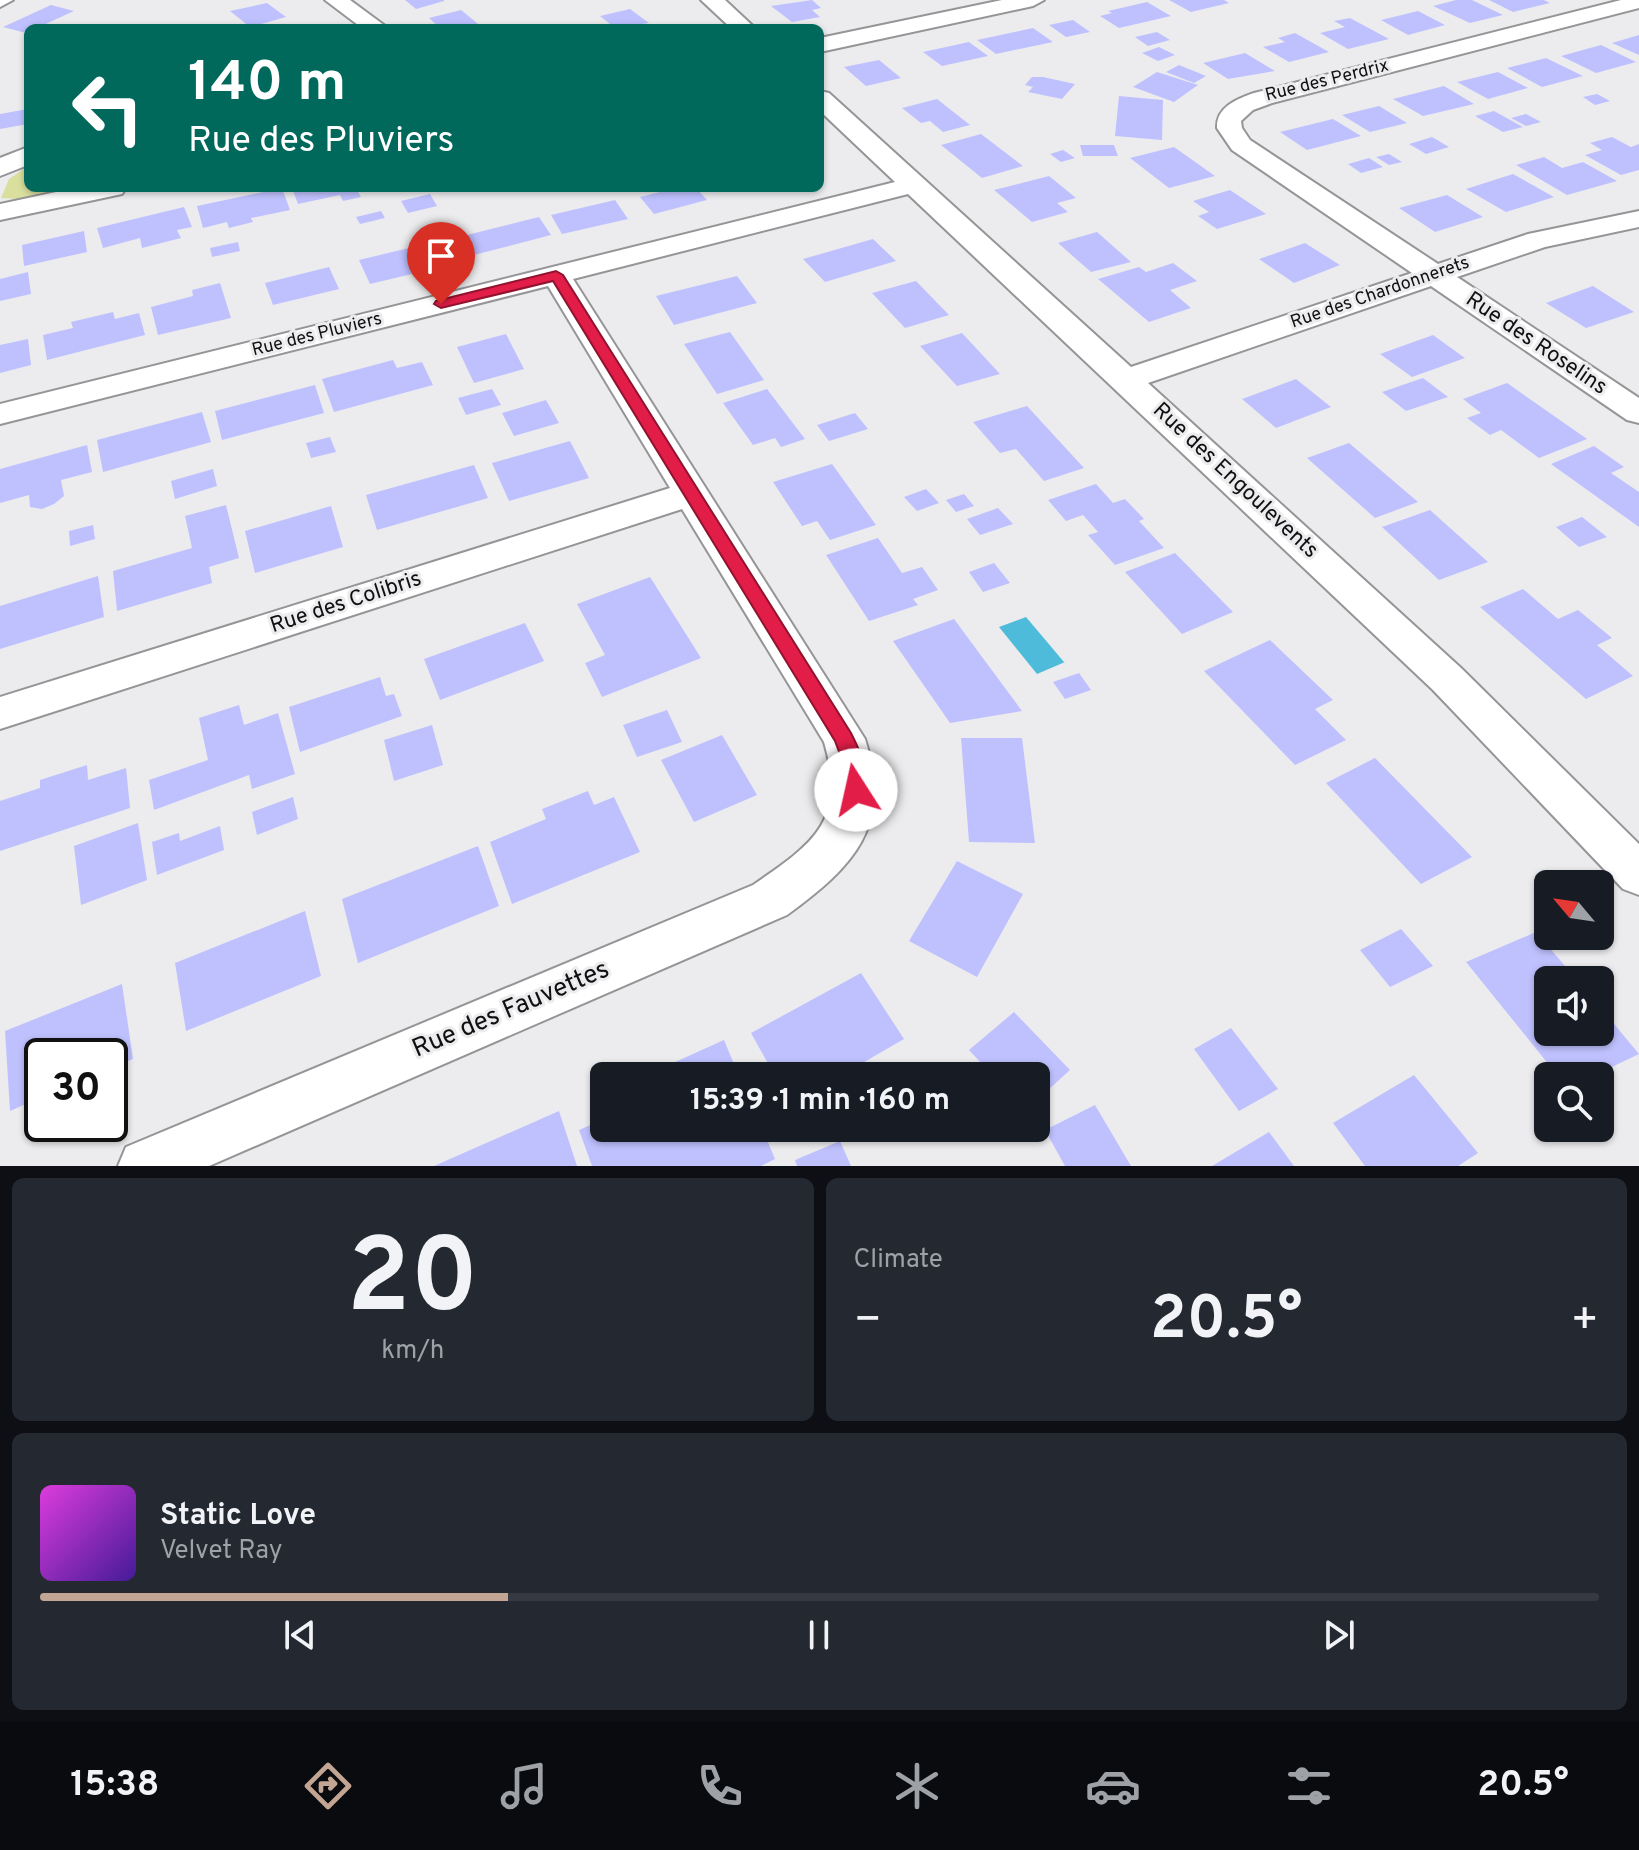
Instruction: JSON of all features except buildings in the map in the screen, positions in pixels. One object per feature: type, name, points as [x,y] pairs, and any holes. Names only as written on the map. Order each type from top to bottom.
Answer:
[{"type":"street","points":[[336,0],[371,24]]},
{"type":"street","points":[[712,0],[739,24]]},
{"type":"street","points":[[824,44],[1032,0]]},
{"type":"street","name":"Rue des Perdrix","points":[[1433,275],[1241,145],[1230,135],[1228,124],[1233,111],[1245,103],[1263,98],[1639,2]]},
{"type":"street","name":"Rue des Engoulevents","points":[[824,102],[1447,679],[1639,875]]},
{"type":"street","points":[[0,168],[24,157]]},
{"type":"street","name":"Rue des Pluviers","points":[[0,414],[913,185]]},
{"type":"street","points":[[0,212],[94,192]]},
{"type":"street","name":"Rue des Chardonnerets","points":[[1125,380],[1565,233],[1639,219]]},
{"type":"street","points":[[556,275],[692,493]]},
{"type":"street","name":"Rue des Roselins","points":[[1433,275],[1639,413]]},
{"type":"street","name":"Rue des Colibris","points":[[0,713],[692,493]]},
{"type":"street","name":"Rue des Fauvettes","points":[[145,1166],[770,900],[821,862],[838,842],[851,819],[856,790],[855,765],[844,739],[692,493]]},
{"type":"green space","points":[[24,169],[24,192],[52,192],[20,199],[1,198],[9,179]]},
{"type":"water","points":[[1026,617],[1065,662],[1037,674],[999,627]]},
{"type":"route","points":[[441,304],[556,275],[844,739],[855,765],[856,790]]}]
